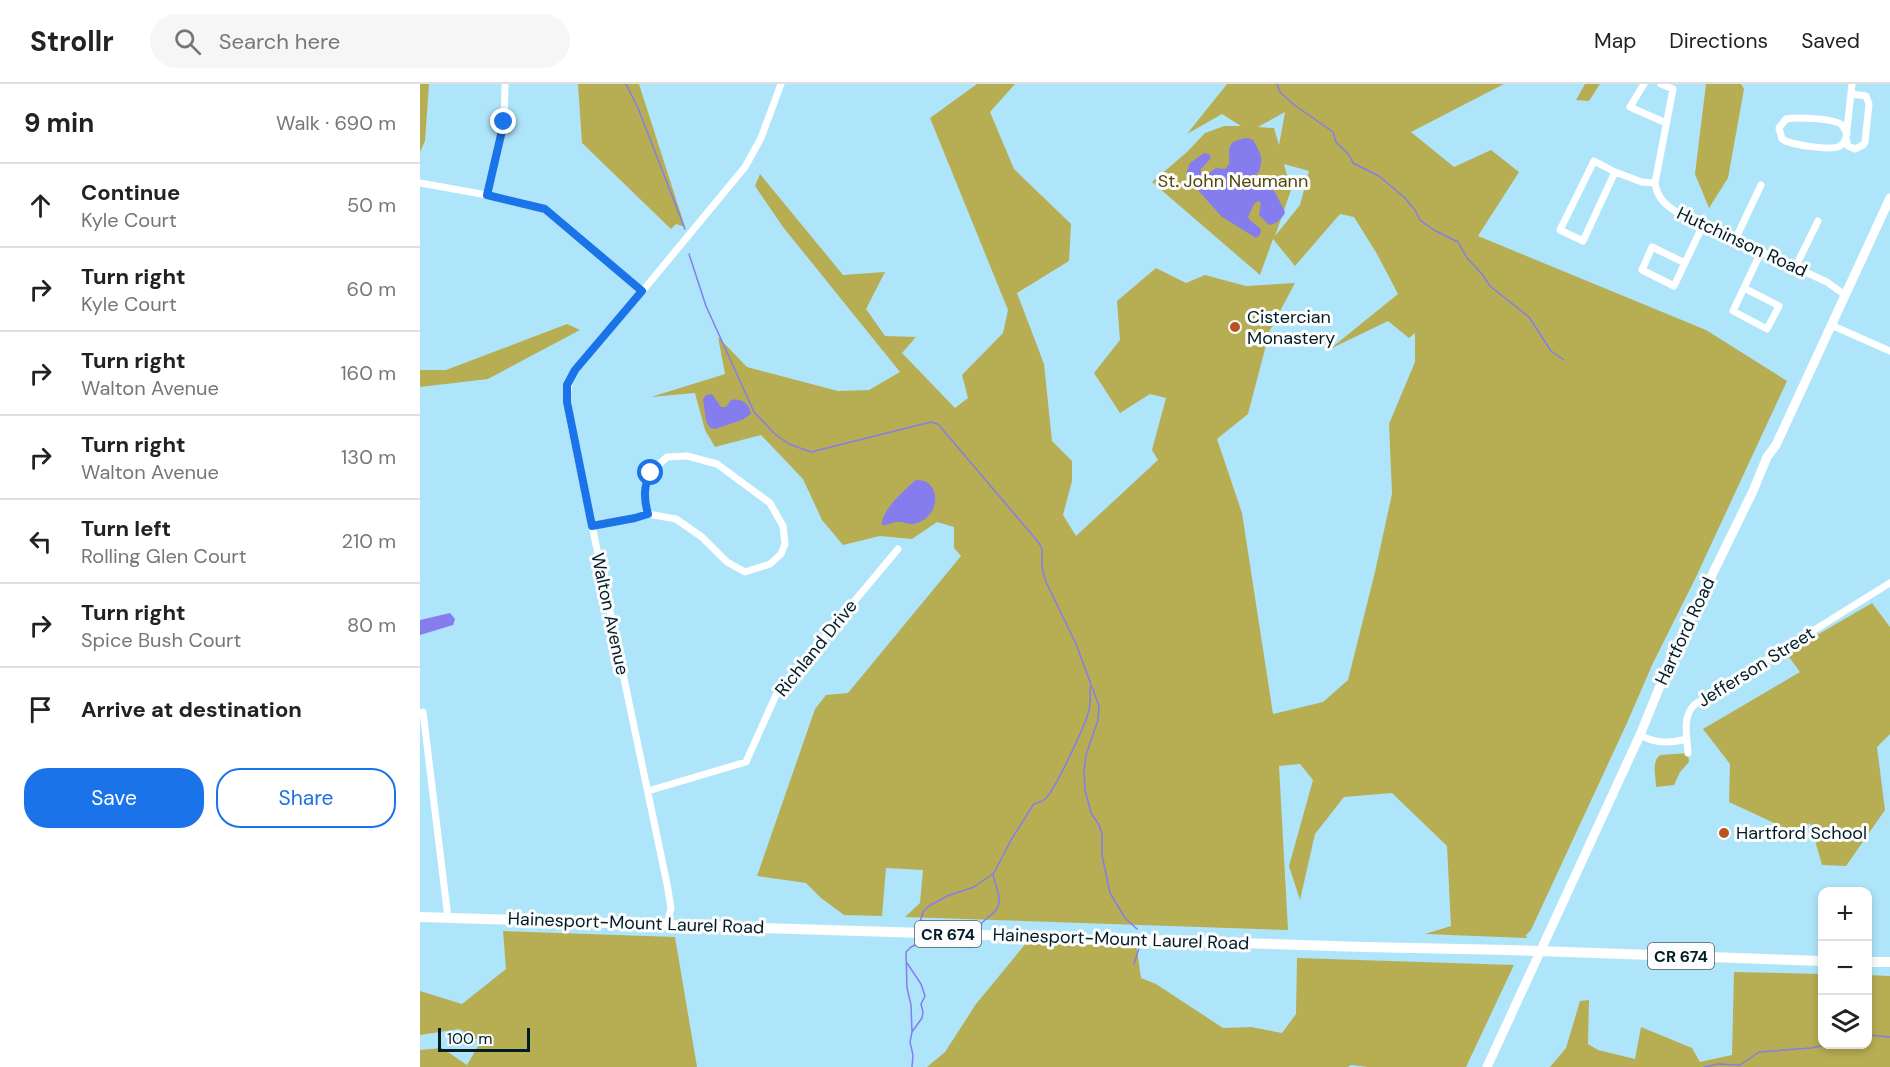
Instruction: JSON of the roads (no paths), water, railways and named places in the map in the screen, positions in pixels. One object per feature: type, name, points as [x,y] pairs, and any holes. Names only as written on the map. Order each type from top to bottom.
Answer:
[{"type":"main road","name":"Hainesport-Mount Laurel Road","points":[[420,917],[1042,937],[1073,940],[1127,939],[1818,961]]},
{"type":"main road","points":[[1872,962],[1890,962]]},
{"type":"street","name":"Walton Avenue","points":[[667,924],[671,903],[568,410],[567,385],[575,370],[748,163],[761,138],[781,84]]},
{"type":"street","points":[[1644,84],[1630,107],[1666,123]]},
{"type":"street","points":[[1615,172],[1583,241],[1560,230],[1594,161],[1642,182],[1655,183],[1673,89],[1661,84]]},
{"type":"street","points":[[1851,94],[1863,94],[1868,100],[1866,137],[1863,145],[1855,149],[1848,146],[1847,136],[1851,94],[1852,84]]},
{"type":"street","points":[[487,195],[504,122],[505,86]]},
{"type":"street","points":[[1786,119],[1816,119],[1839,123],[1843,126],[1847,136],[1842,145],[1832,148],[1793,144],[1782,139],[1779,128],[1786,119]]},
{"type":"street","points":[[420,183],[487,195],[545,209],[642,291]]},
{"type":"street","name":"Hutchinson Road","points":[[1655,183],[1658,194],[1666,205],[1684,216],[1827,282],[1845,295]]},
{"type":"street","points":[[1735,240],[1761,185]]},
{"type":"street","name":"Hartford Road","points":[[1487,1067],[1640,735],[1688,625],[1767,457],[1776,445],[1890,198]]},
{"type":"street","points":[[1795,268],[1818,221]]},
{"type":"street","points":[[1685,263],[1652,247],[1642,270],[1674,285],[1685,263],[1703,225]]},
{"type":"street","points":[[1744,288],[1779,306],[1767,329],[1733,311],[1761,252]]},
{"type":"street","points":[[1831,325],[1890,351]]},
{"type":"street","points":[[592,526],[648,514],[676,519],[702,537],[727,562],[745,572],[770,564],[781,554],[785,544],[783,526],[770,503],[717,464],[687,456],[667,457],[651,473],[646,481],[644,494],[648,514]]},
{"type":"street","name":"Richland Drive","points":[[648,791],[746,762],[776,695],[898,549]]},
{"type":"street","name":"Jefferson Street","points":[[1688,753],[1686,716],[1699,701],[1890,583]]},
{"type":"street","points":[[423,712],[448,918]]},
{"type":"street","points":[[1640,735],[1662,742],[1687,739]]},
{"type":"waterway","points":[[626,84],[638,108],[685,229]]},
{"type":"waterway","points":[[1277,84],[1280,92],[1293,104],[1333,132],[1336,142],[1349,155],[1353,163],[1379,176],[1405,198],[1420,220],[1458,242],[1467,258],[1490,286],[1529,317],[1551,351],[1564,360]]},
{"type":"waterway","points":[[689,254],[706,306],[754,412],[776,435],[789,444],[811,452],[931,422],[938,424],[1039,543],[1042,549],[1042,568],[1046,582],[1076,644],[1099,706],[1098,720],[1086,755],[1085,790],[1091,813],[1102,834],[1102,855],[1110,893],[1125,918],[1137,929]]},
{"type":"waterway","points":[[920,922],[923,912],[929,906],[947,896],[974,887],[994,873],[1033,805],[1045,799],[1062,771],[1087,718],[1090,687]]},
{"type":"waterway","points":[[981,924],[998,907],[998,892],[993,874]]},
{"type":"waterway","points":[[912,1032],[906,952],[919,943],[970,947],[976,943]]},
{"type":"waterway","points":[[1134,964],[1140,945]]},
{"type":"waterway","points":[[907,963],[921,984],[925,996],[921,1004],[922,1018],[912,1032],[910,1042],[913,1055],[912,1067]]},
{"type":"waterway","points":[[1872,1035],[1890,1037]]},
{"type":"waterway","points":[[1704,1067],[1718,1064],[1740,1065],[1759,1052],[1818,1047]]},
{"type":"place","name":"Cistercian Monastery","points":[[1235,327]]},
{"type":"place","name":"Hartford School","points":[[1724,833]]},
{"type":"park label","name":"St. John Neumann","points":[[1233,181]]}]
